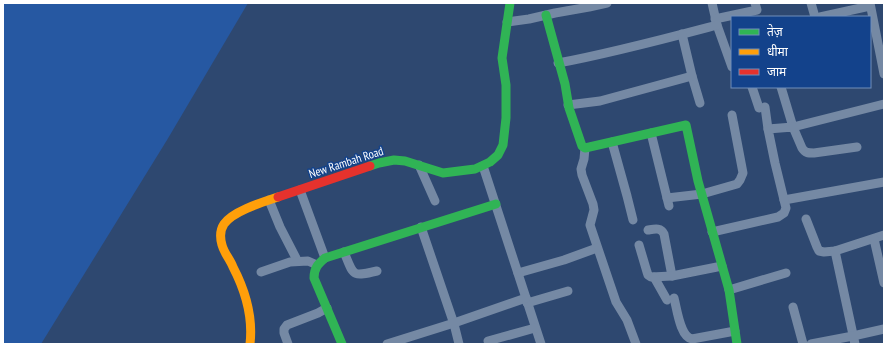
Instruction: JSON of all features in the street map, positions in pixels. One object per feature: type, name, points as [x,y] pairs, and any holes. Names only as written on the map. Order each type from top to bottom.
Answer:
[{"type":"street","name":"New Rambah Road","points":[[250,344],[249,315],[245,296],[221,242],[221,230],[224,224],[237,214],[254,205],[386,161],[405,160],[443,173],[475,169],[490,162],[498,155],[503,145],[506,118],[506,85],[502,58],[510,3]]},
{"type":"street","points":[[507,22],[607,3]]},
{"type":"street","points":[[712,3],[716,22],[731,64]]},
{"type":"street","points":[[812,3],[816,16]]},
{"type":"street","points":[[824,16],[870,4],[882,55],[884,74]]},
{"type":"street","points":[[736,16],[757,10]]},
{"type":"street","points":[[546,15],[568,105],[582,146],[585,148],[581,169],[594,210],[590,225],[616,302],[627,320],[636,344]]},
{"type":"street","points":[[558,63],[646,44],[731,18]]},
{"type":"street","points":[[682,34],[700,103]]},
{"type":"street","points":[[871,57],[882,55]]},
{"type":"street","points":[[568,105],[600,101],[692,76]]},
{"type":"street","points":[[712,232],[778,217],[784,213],[786,208],[768,129],[762,108],[752,88]]},
{"type":"street","points":[[781,88],[793,127],[803,151],[806,153],[814,153],[857,147]]},
{"type":"street","points":[[768,129],[793,127],[884,104]]},
{"type":"street","points":[[651,133],[668,202],[737,184],[740,180],[743,173],[732,115]]},
{"type":"street","points":[[585,148],[686,125],[702,194],[729,290],[737,344]]},
{"type":"street","points":[[612,142],[633,220]]},
{"type":"street","points":[[419,165],[435,201]]},
{"type":"street","points":[[483,166],[540,344]]},
{"type":"street","points":[[784,200],[884,182]]},
{"type":"street","points":[[300,190],[325,258]]},
{"type":"street","points":[[269,200],[296,258]]},
{"type":"street","points":[[342,344],[314,278],[314,272],[317,265],[325,258],[496,204]]},
{"type":"street","points":[[806,219],[819,250],[824,252],[835,251],[884,235]]},
{"type":"street","points":[[421,228],[454,323],[459,344]]},
{"type":"street","points":[[648,230],[659,229],[664,234],[672,276]]},
{"type":"street","points":[[874,239],[884,283]]},
{"type":"street","points":[[639,245],[648,275],[651,277],[672,276],[722,266]]},
{"type":"street","points":[[518,274],[597,248]]},
{"type":"street","points":[[835,251],[854,340]]},
{"type":"street","points":[[344,252],[352,272],[361,275],[377,272]]},
{"type":"street","points":[[261,272],[290,262],[308,261],[317,265]]},
{"type":"street","points":[[729,290],[786,273]]},
{"type":"street","points":[[654,277],[670,299],[684,335],[688,338],[692,339],[735,331]]},
{"type":"street","points":[[390,344],[527,300],[568,291]]},
{"type":"street","points":[[793,307],[803,344]]},
{"type":"street","points":[[288,344],[284,329],[288,325],[327,308]]},
{"type":"street","points":[[488,341],[535,328]]},
{"type":"street","points":[[811,344],[854,340],[884,329]]},
{"type":"shaded area","points":[[3,3],[248,3],[167,140],[41,344],[3,344]]},
{"type":"traffic: fast","points":[[370,166],[394,160],[405,161],[443,173],[475,169],[490,162],[498,155],[503,145],[506,118],[506,85],[502,58],[510,3]]},
{"type":"traffic: fast","points":[[546,15],[565,84],[569,108],[582,146],[585,148],[686,125],[698,181],[729,290],[737,344]]},
{"type":"traffic: fast","points":[[342,344],[314,278],[318,264],[325,258],[496,204]]},
{"type":"traffic: slow","points":[[250,344],[251,334],[247,304],[241,285],[223,248],[221,231],[228,219],[234,215],[278,197]]},
{"type":"traffic: jam","points":[[278,197],[370,166]]}]
